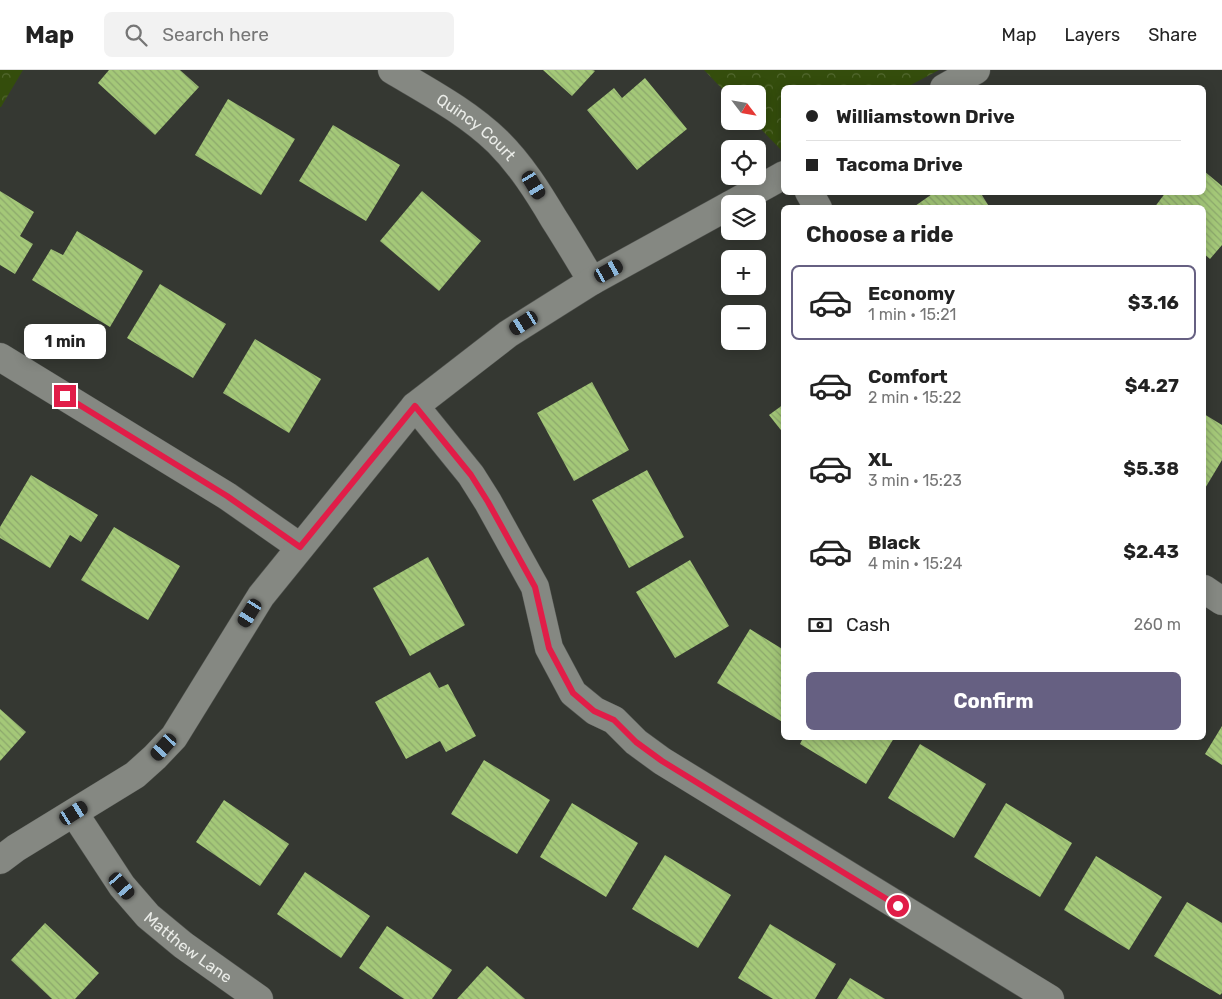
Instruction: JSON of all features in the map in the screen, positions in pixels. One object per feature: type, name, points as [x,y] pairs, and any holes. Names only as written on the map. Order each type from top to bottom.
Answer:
[{"type":"street","name":"Quincy Court","points":[[392,70],[451,105],[478,124],[499,143],[534,185],[592,280]]},
{"type":"street","points":[[949,85],[976,70]]},
{"type":"street","points":[[748,195],[781,178]]},
{"type":"street","points":[[0,860],[135,775],[174,737],[261,596],[415,406],[508,334],[592,280],[721,209]]},
{"type":"street","points":[[0,357],[227,496],[300,547]]},
{"type":"street","points":[[415,406],[471,475],[535,587],[549,648],[573,693],[594,711],[614,720],[636,742],[662,761],[1050,999]]},
{"type":"street","points":[[1206,591],[1222,601]]},
{"type":"street","name":"Matthew Lane","points":[[74,813],[122,886],[148,916],[183,945],[259,999]]},
{"type":"green space","points":[[0,70],[23,70],[1,107],[0,107]]},
{"type":"green space","points":[[704,70],[939,70],[911,85],[781,85],[781,150],[762,130],[766,130],[766,85],[721,85],[721,88]]},
{"type":"building","points":[[109,70],[180,70],[199,87],[155,135],[98,83]]},
{"type":"building","points":[[543,70],[593,70],[595,71],[572,96]]},
{"type":"building","points":[[645,78],[687,129],[637,170],[587,110],[614,88],[622,98]]},
{"type":"building","points":[[228,99],[295,139],[261,195],[195,155]]},
{"type":"building","points":[[333,125],[400,165],[366,221],[299,181]]},
{"type":"building","points":[[1206,173],[1222,186],[1222,245],[1210,259],[1206,256],[1206,205],[1156,205],[1164,195],[1206,195]]},
{"type":"building","points":[[0,191],[34,212],[20,236],[33,244],[15,274],[0,265]]},
{"type":"building","points":[[422,191],[481,241],[439,291],[380,241]]},
{"type":"building","points":[[931,195],[982,195],[988,205],[916,205]]},
{"type":"building","points":[[77,231],[143,271],[110,327],[32,280],[51,249],[63,255]]},
{"type":"building","points":[[160,284],[226,324],[193,378],[127,338]]},
{"type":"building","points":[[255,339],[321,379],[289,433],[223,393]]},
{"type":"building","points":[[592,382],[629,450],[574,481],[537,413]]},
{"type":"building","points":[[781,406],[781,430],[769,415]]},
{"type":"building","points":[[1206,415],[1222,425],[1222,460],[1206,487]]},
{"type":"building","points":[[647,470],[684,537],[629,568],[592,500]]},
{"type":"building","points":[[31,475],[98,515],[81,542],[70,535],[50,568],[0,538],[0,527]]},
{"type":"building","points":[[114,527],[180,566],[148,620],[81,580]]},
{"type":"building","points":[[428,557],[465,625],[410,656],[373,588]]},
{"type":"building","points":[[690,560],[729,626],[675,658],[636,592]]},
{"type":"building","points":[[750,629],[781,648],[781,721],[717,683]]},
{"type":"building","points":[[430,672],[439,688],[448,684],[476,736],[446,752],[440,741],[406,759],[375,702]]},
{"type":"building","points":[[0,709],[26,732],[0,761]]},
{"type":"building","points":[[1222,726],[1222,765],[1205,754]]},
{"type":"building","points":[[802,740],[893,740],[866,784],[800,744]]},
{"type":"building","points":[[920,744],[986,784],[954,838],[888,798]]},
{"type":"building","points":[[484,760],[550,800],[517,854],[451,814]]},
{"type":"building","points":[[224,800],[289,844],[260,886],[196,842]]},
{"type":"building","points":[[572,803],[638,843],[606,897],[540,857]]},
{"type":"building","points":[[1006,803],[1072,843],[1040,897],[974,857]]},
{"type":"building","points":[[665,855],[731,895],[698,948],[632,909]]},
{"type":"building","points":[[1096,856],[1162,897],[1129,950],[1064,910]]},
{"type":"building","points":[[305,872],[370,916],[341,958],[277,914]]},
{"type":"building","points":[[1187,902],[1222,923],[1222,993],[1220,995],[1154,956]]},
{"type":"building","points":[[45,923],[99,973],[75,999],[52,999],[11,960]]},
{"type":"building","points":[[770,924],[836,964],[815,999],[773,999],[738,978]]},
{"type":"building","points":[[387,926],[452,970],[432,999],[404,999],[359,968]]},
{"type":"building","points":[[487,966],[525,999],[457,999]]},
{"type":"building","points":[[850,978],[885,999],[837,999]]},
{"type":"route","points":[[65,396],[227,496],[300,547],[415,406],[471,475],[535,587],[549,648],[573,693],[594,711],[614,720],[636,742],[662,761],[898,906]]}]
